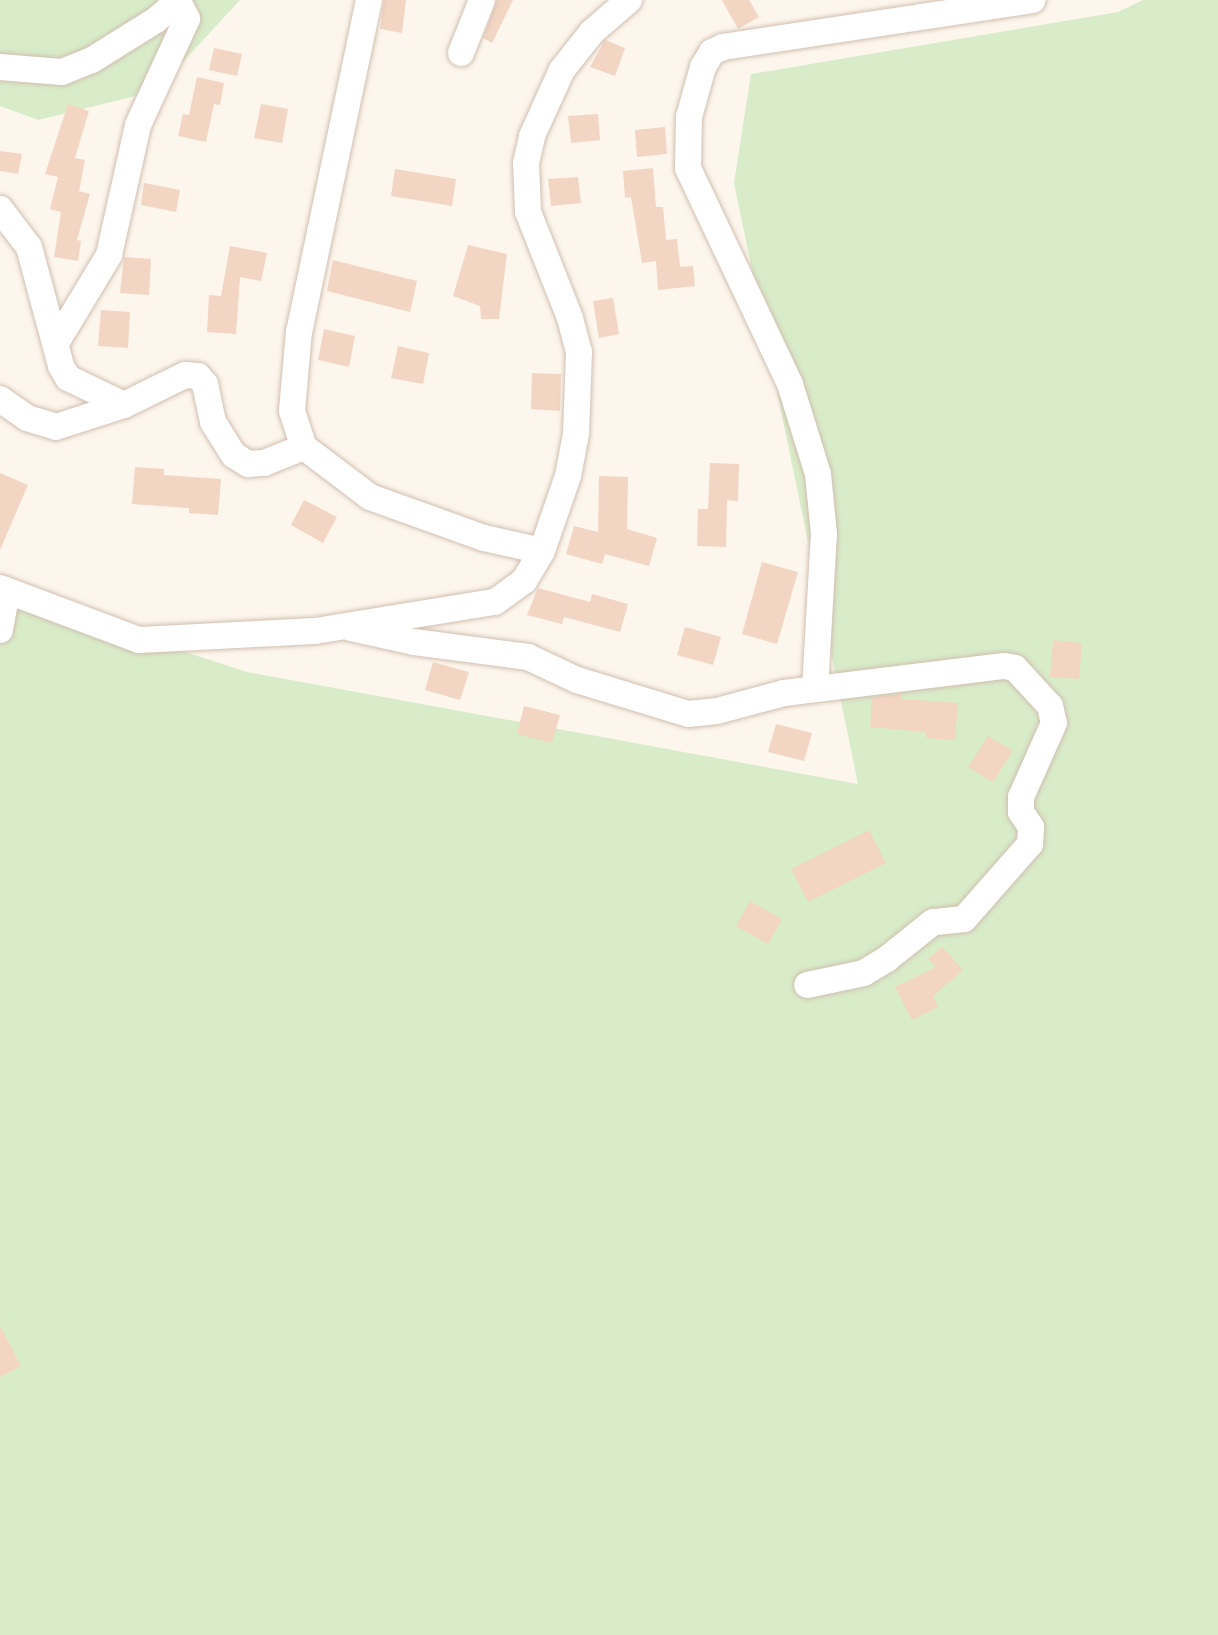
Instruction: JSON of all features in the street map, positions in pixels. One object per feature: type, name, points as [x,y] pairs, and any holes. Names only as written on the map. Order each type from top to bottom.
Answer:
[{"type":"street","points":[[369,0],[299,331],[292,411],[304,447],[370,497],[484,538],[542,551]]},
{"type":"street","points":[[461,53],[482,0]]},
{"type":"street","points":[[0,630],[4,590],[139,640],[282,635],[342,626],[495,602],[524,581],[542,551],[568,476],[576,434],[579,352],[570,318],[528,212],[526,163],[532,135],[562,70],[592,32],[629,0]]},
{"type":"street","points":[[815,689],[824,534],[818,474],[790,384],[688,168],[689,117],[703,67],[712,52],[723,47],[1032,0]]},
{"type":"street","points":[[0,68],[62,72],[102,54],[156,20],[179,1],[187,19],[138,125],[110,255],[56,343]]},
{"type":"street","points":[[0,209],[29,247],[68,378],[124,405]]},
{"type":"street","points":[[0,399],[27,418],[56,427],[124,405],[185,375],[198,376],[205,384],[213,422],[234,455],[248,464],[264,464],[304,447]]},
{"type":"street","points":[[342,626],[414,642],[528,657],[577,680],[688,714],[815,689],[1004,666],[1022,674],[1050,706],[1053,723],[1021,797],[1022,812],[1031,827],[1030,844],[964,919],[933,922],[887,959],[864,973],[807,985]]},
{"type":"green space","points":[[0,0],[240,0],[156,91],[38,120],[0,106]]},
{"type":"green space","points":[[1143,0],[1218,0],[1218,1635],[0,1635],[0,592],[247,672],[858,784],[734,183],[751,74],[1118,12]]},
{"type":"building","points":[[384,0],[406,0],[402,33],[380,29]]},
{"type":"building","points":[[497,0],[513,0],[492,43],[483,38]]},
{"type":"building","points":[[722,0],[749,0],[759,17],[738,29]]},
{"type":"building","points":[[605,40],[625,48],[615,76],[590,67]]},
{"type":"building","points":[[214,48],[242,54],[237,76],[209,70]]},
{"type":"building","points":[[197,77],[224,83],[220,105],[214,104],[206,142],[178,136],[183,114],[189,115]]},
{"type":"building","points":[[68,104],[89,111],[75,158],[85,160],[79,191],[90,194],[77,240],[81,241],[78,261],[54,257],[61,212],[50,209],[58,177],[45,174]]},
{"type":"building","points":[[261,104],[288,109],[282,143],[254,138]]},
{"type":"building","points":[[598,114],[600,140],[571,143],[568,116]]},
{"type":"building","points":[[665,127],[667,154],[637,157],[635,130]]},
{"type":"building","points":[[0,151],[22,154],[18,174],[0,171]]},
{"type":"building","points":[[653,168],[656,207],[663,207],[666,240],[677,239],[680,267],[693,266],[695,286],[658,290],[656,261],[642,263],[631,197],[625,198],[623,171]]},
{"type":"building","points":[[395,169],[456,179],[452,206],[391,196]]},
{"type":"building","points":[[578,177],[581,203],[551,206],[548,179]]},
{"type":"building","points":[[144,183],[180,190],[176,212],[141,205]]},
{"type":"building","points":[[468,245],[507,254],[499,319],[481,319],[480,306],[453,296]]},
{"type":"building","points":[[230,246],[267,253],[261,281],[240,277],[236,334],[207,332],[209,295],[221,296]]},
{"type":"building","points":[[124,257],[151,259],[149,295],[120,293]]},
{"type":"building","points":[[333,260],[417,281],[410,312],[327,291]]},
{"type":"building","points":[[613,298],[619,334],[599,338],[593,301]]},
{"type":"building","points":[[101,310],[130,312],[128,348],[98,346]]},
{"type":"building","points":[[324,329],[355,336],[349,367],[318,360]]},
{"type":"building","points":[[398,346],[429,353],[423,384],[391,378]]},
{"type":"building","points":[[532,373],[561,374],[560,411],[531,409]]},
{"type":"building","points":[[710,463],[739,464],[738,501],[727,500],[726,547],[697,546],[698,509],[708,509]]},
{"type":"building","points":[[135,467],[164,469],[164,475],[221,479],[218,515],[189,513],[189,508],[132,504]]},
{"type":"building","points":[[0,473],[28,485],[0,550]]},
{"type":"building","points":[[599,476],[628,477],[627,529],[657,538],[649,566],[605,554],[602,564],[566,554],[574,526],[598,532]]},
{"type":"building","points":[[304,500],[337,517],[323,543],[291,525]]},
{"type":"building","points":[[762,562],[798,572],[777,644],[742,634]]},
{"type":"building","points":[[538,588],[590,602],[592,594],[628,604],[620,632],[564,617],[562,624],[527,615]]},
{"type":"building","points":[[685,627],[721,637],[713,665],[677,655]]},
{"type":"building","points":[[1053,640],[1082,643],[1079,679],[1050,677]]},
{"type":"building","points":[[433,662],[469,672],[460,700],[425,690]]},
{"type":"building","points":[[901,694],[901,699],[958,703],[955,740],[926,738],[926,732],[870,727],[872,697]]},
{"type":"building","points":[[524,706],[560,715],[552,743],[517,734]]},
{"type":"building","points":[[776,724],[812,733],[804,761],[768,752]]},
{"type":"building","points":[[988,736],[1013,751],[993,782],[968,767]]},
{"type":"building","points":[[869,830],[886,863],[808,902],[791,869]]},
{"type":"building","points":[[750,901],[782,919],[768,944],[736,926]]},
{"type":"building","points":[[942,947],[963,970],[933,996],[938,1007],[912,1020],[895,987],[936,967],[928,959]]},
{"type":"building","points":[[0,1326],[21,1366],[0,1377]]}]
